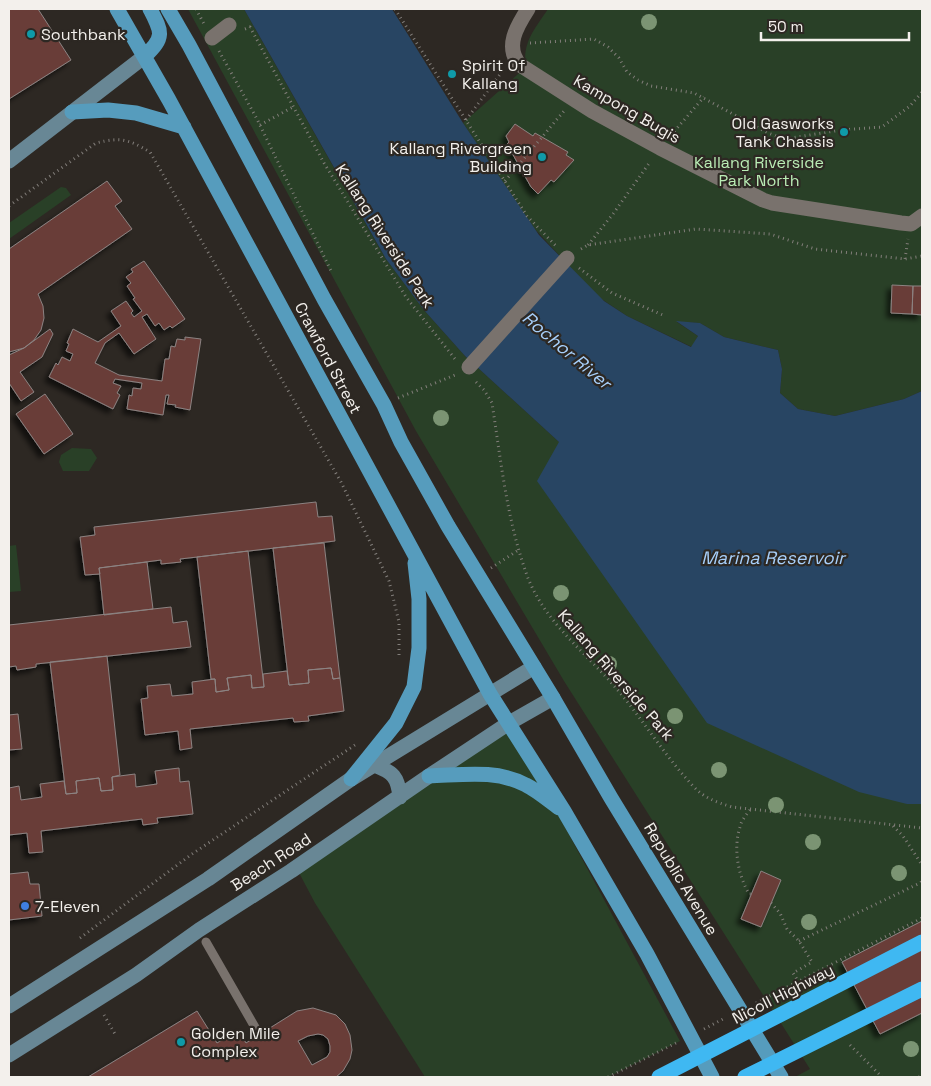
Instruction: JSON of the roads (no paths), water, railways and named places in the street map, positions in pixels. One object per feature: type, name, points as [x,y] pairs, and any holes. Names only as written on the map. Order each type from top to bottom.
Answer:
[{"type":"highway","name":"Nicoll Highway","points":[[659,1077],[922,942]]},
{"type":"highway","points":[[745,1077],[922,989]]},
{"type":"main road","name":"Crawford Street","points":[[117,9],[184,127],[490,694],[509,723]]},
{"type":"main road","points":[[9,161],[145,56],[157,44],[160,30],[150,9]]},
{"type":"main road","name":"Crawford Street","points":[[168,9],[324,299],[384,405],[401,442],[478,575],[553,698]]},
{"type":"main road","points":[[72,112],[108,110],[136,113],[184,127]]},
{"type":"main road","points":[[351,780],[396,723],[414,687],[419,648],[419,599],[414,554]]},
{"type":"main road","name":"Beach Road","points":[[9,1006],[208,879],[374,765],[534,667]]},
{"type":"main road","name":"Beach Road","points":[[9,1055],[136,975],[206,925],[291,871],[509,723],[553,698]]},
{"type":"main road","name":"Republic Avenue","points":[[553,698],[611,798],[781,1077]]},
{"type":"main road","points":[[509,723],[564,811],[647,954],[712,1077]]},
{"type":"main road","points":[[374,765],[383,768],[394,776],[399,786],[400,797]]},
{"type":"main road","points":[[429,776],[487,774],[508,777],[527,785],[564,811]]},
{"type":"street","name":"Kampong Bugis","points":[[528,9],[514,33],[513,51],[520,65],[574,100],[660,148],[772,203],[901,224],[911,224],[922,216]]},
{"type":"street","points":[[212,38],[229,25]]},
{"type":"street","points":[[467,369],[567,258]]},
{"type":"lane","points":[[206,942],[256,1029]]},
{"type":"water","name":"Marina Reservoir","points":[[244,9],[392,9],[463,123],[539,235],[604,301],[627,316],[691,347],[698,336],[676,321],[700,323],[724,337],[778,350],[782,369],[780,393],[798,409],[835,416],[904,399],[922,391],[922,804],[907,804],[859,792],[707,723],[537,481],[559,442],[465,356],[423,309],[386,259]]},
{"type":"place","name":"Southbank","points":[[31,34]]},
{"type":"place","name":"Spirit Of Kallang","points":[[452,74]]},
{"type":"place","name":"Old Gasworks Tank Chassis","points":[[844,132]]},
{"type":"place","name":"Kallang Rivergreen Building","points":[[542,157]]},
{"type":"place","name":"7-Eleven","points":[[25,906]]},
{"type":"place","name":"Golden Mile Complex","points":[[181,1042]]},
{"type":"park label","name":"Kallang Riverside Park North","points":[[759,171]]},
{"type":"water label","name":"Rochor River","points":[[567,350]]}]
